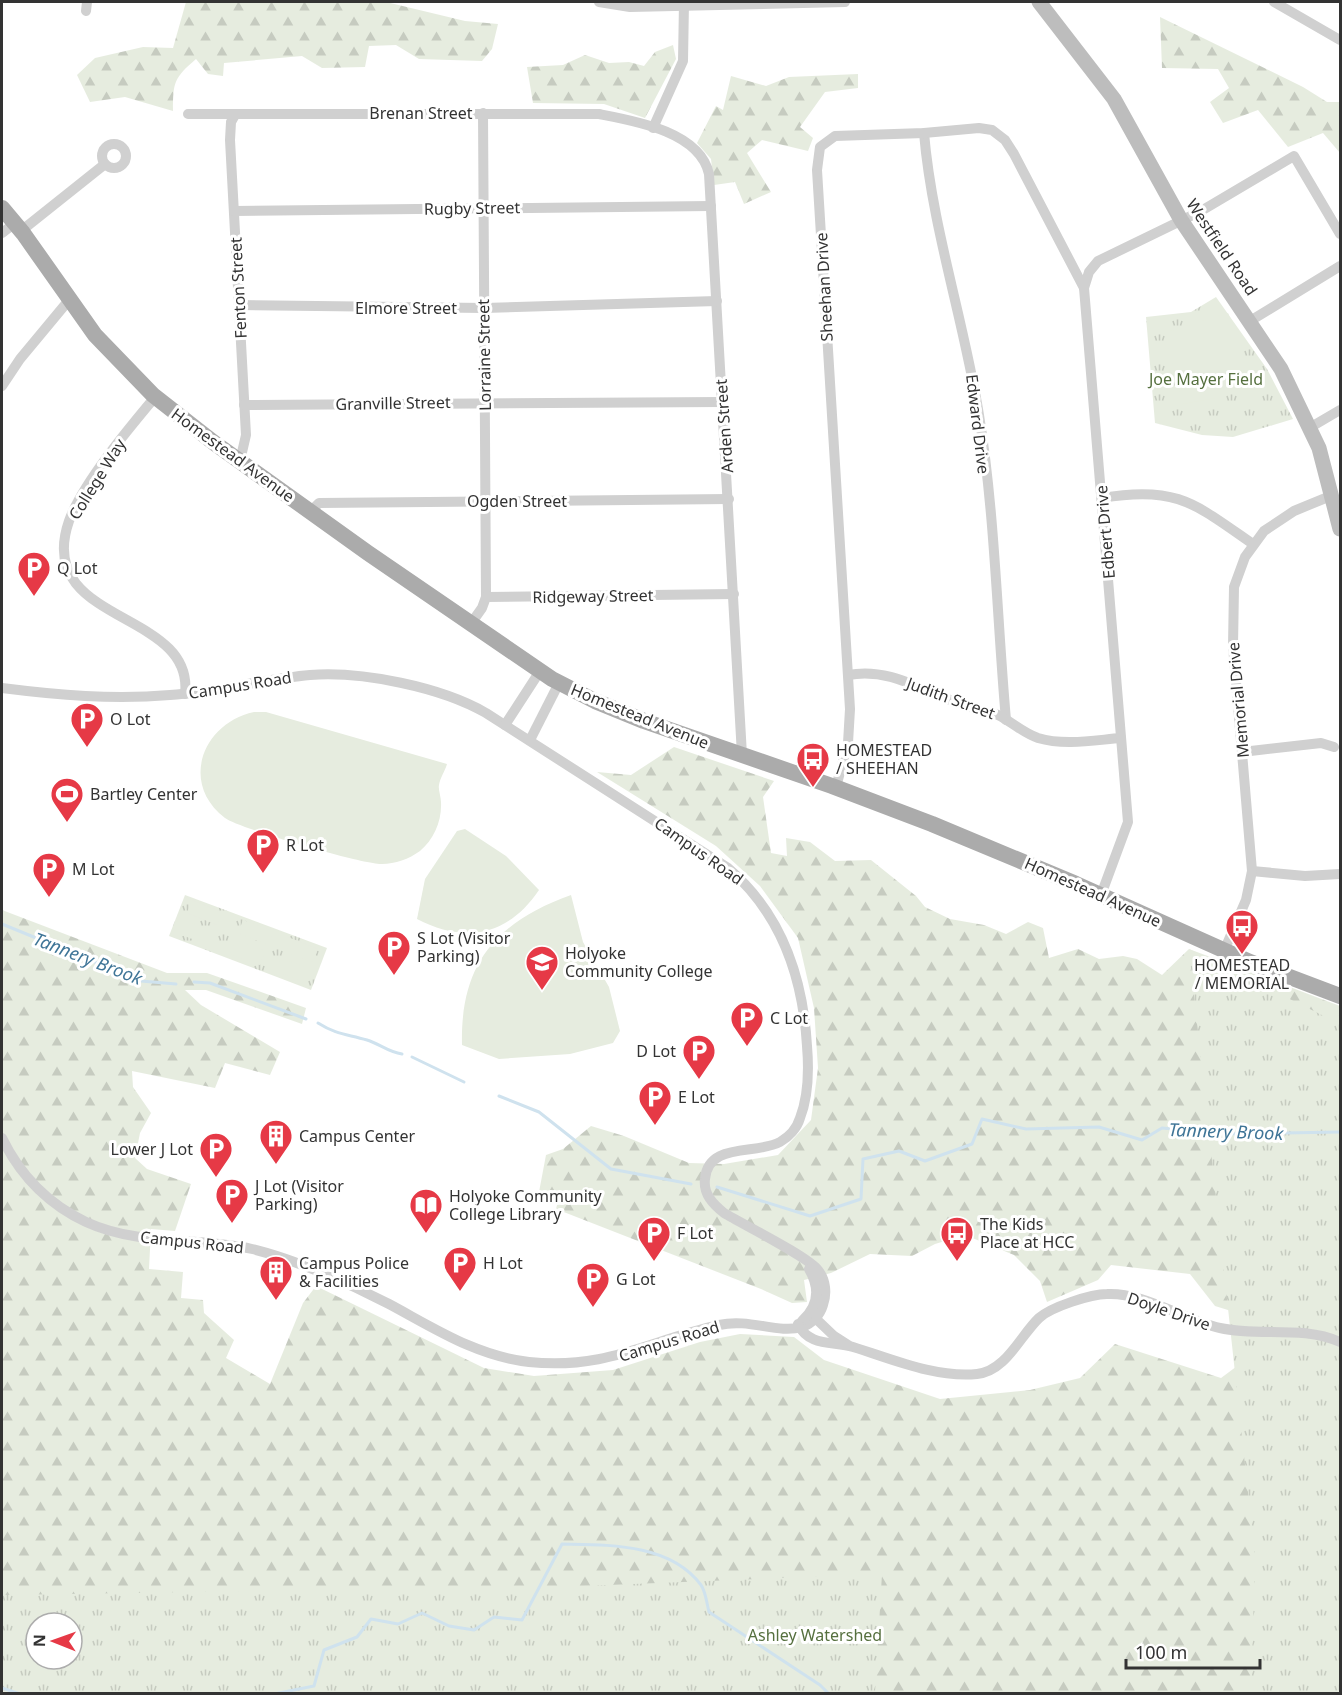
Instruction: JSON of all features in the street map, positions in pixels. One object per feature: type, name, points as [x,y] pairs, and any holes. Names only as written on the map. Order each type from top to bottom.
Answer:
[{"type":"main road","name":"Westfield Road","points":[[1039,2],[1114,99],[1181,220],[1281,369],[1311,427],[1333,495],[1341,529]]},
{"type":"main road","name":"Homestead Avenue","points":[[2,208],[12,229],[108,350],[155,397],[310,512],[540,672],[625,713],[836,787],[941,828],[1101,895],[1224,951],[1341,996]]},
{"type":"street","points":[[599,2],[630,7],[845,2]]},
{"type":"street","points":[[1274,2],[1341,40]]},
{"type":"street","points":[[652,128],[683,61],[684,4]]},
{"type":"street","name":"Lorraine Street","points":[[483,113],[486,597]]},
{"type":"street","name":"Brenan Street","points":[[188,114],[599,114],[652,128]]},
{"type":"street","name":"Fenton Street","points":[[235,115],[230,131],[246,435],[240,461]]},
{"type":"street","name":"Arden Street","points":[[652,128],[687,143],[704,159],[709,174],[742,755]]},
{"type":"street","name":"Sheehan Drive","points":[[836,787],[849,735],[848,675],[817,157],[822,144],[835,136],[924,133],[979,128],[992,130],[1005,140],[1084,288]]},
{"type":"street","name":"Edward Drive","points":[[924,133],[927,169],[970,361],[980,419],[1006,720]]},
{"type":"street","points":[[1084,288],[1089,272],[1098,261],[1201,211],[1294,156],[1341,234]]},
{"type":"street","points":[[12,229],[105,164]]},
{"type":"street","name":"Rugby Street","points":[[234,211],[711,206]]},
{"type":"street","points":[[1250,321],[1341,266]]},
{"type":"street","name":"Edbert Drive","points":[[1084,288],[1128,822],[1101,895]]},
{"type":"street","points":[[2,386],[20,359],[69,300]]},
{"type":"street","name":"Elmore Street","points":[[239,305],[484,308],[717,301]]},
{"type":"street","name":"College Way","points":[[155,397],[115,448],[74,509],[67,530],[66,558],[70,574],[82,592],[174,653],[185,673],[185,694]]},
{"type":"street","name":"Granville Street","points":[[244,405],[722,402]]},
{"type":"street","points":[[1311,427],[1341,410]]},
{"type":"street","points":[[1102,498],[1141,494],[1176,497],[1208,511],[1253,544]]},
{"type":"street","name":"Memorial Drive","points":[[1224,951],[1246,900],[1252,871],[1232,604],[1236,578],[1253,544],[1264,531],[1284,517],[1333,495]]},
{"type":"street","name":"Ogden Street","points":[[310,512],[319,503],[729,499]]},
{"type":"street","name":"Ridgeway Street","points":[[486,597],[734,594]]},
{"type":"street","points":[[470,625],[482,608],[486,597]]},
{"type":"street","points":[[505,725],[540,672]]},
{"type":"street","name":"Judith Street","points":[[848,675],[872,674],[906,681],[1006,720],[1025,733],[1047,740],[1077,741],[1121,738]]},
{"type":"street","name":"Campus Road","points":[[2,688],[75,696],[185,694],[300,676],[351,675],[448,695],[474,706],[530,740],[728,868],[760,899],[775,923],[795,971],[804,1012],[809,1073],[804,1105],[797,1126],[781,1141],[714,1159],[707,1167],[705,1185],[708,1196],[724,1213],[802,1259],[815,1279],[816,1305],[813,1316],[799,1326],[787,1329],[753,1323],[729,1323],[619,1357],[585,1362],[529,1362],[496,1356],[453,1339],[371,1295],[281,1258],[233,1245],[126,1235],[87,1222],[61,1208],[36,1188],[13,1160],[2,1138]]},
{"type":"street","points":[[530,740],[559,683]]},
{"type":"street","points":[[1242,752],[1321,743],[1334,747]]},
{"type":"street","points":[[1252,871],[1305,876],[1341,874]]},
{"type":"street","name":"Doyle Drive","points":[[799,1326],[823,1344],[848,1345],[922,1368],[978,1374],[997,1367],[1040,1317],[1054,1309],[1105,1294],[1140,1300],[1220,1328],[1236,1331],[1296,1330],[1341,1342]]},
{"type":"street","name":"Doyle Drive","points":[[813,1316],[848,1345]]},
{"type":"green space","points":[[186,2],[386,2],[465,21],[498,24],[492,49],[482,61],[419,59],[396,45],[369,46],[365,67],[322,68],[302,56],[224,63],[223,76],[208,74],[196,59],[176,81],[173,111],[125,97],[90,102],[77,75],[95,58],[143,47],[173,48]]},
{"type":"green space","points":[[1160,17],[1303,87],[1327,102],[1340,102],[1340,153],[1323,133],[1288,147],[1258,110],[1223,123],[1210,102],[1229,88],[1218,69],[1162,68]]},
{"type":"green space","points":[[673,45],[676,59],[645,118],[604,104],[533,103],[527,67],[563,65],[585,55],[609,63],[629,62],[644,66],[655,52]]},
{"type":"green space","points":[[858,74],[858,88],[825,92],[800,127],[813,138],[808,151],[762,140],[747,153],[771,192],[744,204],[735,182],[714,185],[711,159],[697,143],[716,106],[723,110],[731,76],[766,86],[789,77]]},
{"type":"green space","name":"Joe Mayer Field","points":[[1216,297],[1267,369],[1293,419],[1233,437],[1202,435],[1155,423],[1146,317],[1191,312]]},
{"type":"green space","points":[[1228,313],[1244,352],[1237,378],[1216,398],[1183,404],[1164,333]]},
{"type":"green space","points":[[254,712],[266,712],[447,764],[439,785],[440,816],[429,841],[420,851],[397,862],[371,863],[252,830],[225,818],[211,804],[203,788],[201,772],[203,756],[210,741],[221,728],[236,718]]},
{"type":"green space","points":[[674,747],[774,781],[763,797],[771,853],[787,856],[786,838],[810,842],[835,861],[871,860],[916,896],[925,907],[950,919],[984,925],[1006,934],[1028,922],[1043,928],[1049,958],[1078,949],[1099,959],[1123,956],[1137,959],[1162,975],[1189,949],[1340,1006],[1340,1277],[1257,1319],[1215,1306],[1190,1274],[1111,1265],[1098,1280],[1047,1302],[1040,1281],[1014,1255],[965,1235],[935,1244],[912,1256],[870,1254],[831,1273],[804,1280],[807,1302],[792,1303],[556,1209],[558,1201],[539,1192],[546,1155],[563,1149],[591,1126],[624,1136],[689,1163],[724,1164],[778,1155],[811,1120],[818,1068],[814,1008],[798,938],[760,886],[716,846],[597,772],[631,775]]},
{"type":"green space","points":[[465,829],[506,856],[539,890],[514,917],[499,926],[469,933],[435,927],[417,919],[425,879],[457,831]]},
{"type":"green space","points":[[185,895],[327,948],[311,990],[169,936]]},
{"type":"green space","points":[[571,895],[583,942],[609,987],[620,1031],[613,1043],[570,1054],[499,1059],[462,1045],[463,1016],[468,991],[476,969],[488,950],[503,933],[522,918]]},
{"type":"green space","points":[[192,900],[222,912],[217,925],[187,913]]},
{"type":"green space","points":[[2,910],[167,973],[207,973],[306,1008],[302,1024],[206,990],[185,990],[201,1005],[280,1052],[270,1075],[225,1063],[215,1088],[132,1071],[133,1087],[151,1113],[140,1133],[135,1158],[147,1169],[191,1184],[175,1231],[151,1229],[149,1269],[183,1272],[181,1298],[203,1300],[204,1313],[234,1340],[226,1358],[270,1384],[303,1303],[316,1286],[484,1368],[534,1376],[613,1370],[700,1342],[740,1334],[794,1337],[824,1360],[940,1399],[1030,1390],[1080,1378],[1115,1344],[1221,1378],[1260,1349],[1340,1693],[2,1693]]},
{"type":"green space","points":[[184,920],[213,931],[208,945],[179,934]]},
{"type":"green space","points":[[243,920],[273,931],[268,945],[238,933]]},
{"type":"green space","points":[[288,937],[318,949],[313,962],[283,951]]},
{"type":"green space","points":[[236,940],[265,951],[260,965],[230,954]]},
{"type":"green space","points":[[1189,949],[1340,1024],[1340,1693],[1251,1693],[1255,1557]]},
{"type":"green space","points":[[281,958],[310,969],[305,983],[276,971]]},
{"type":"green space","name":"Ashley Watershed","points":[[882,1574],[875,1693],[2,1693],[2,1595],[583,1586]]},
{"type":"waterway","name":"Tannery Brook","points":[[2,924],[141,981],[176,984]]},
{"type":"waterway","name":"Tannery Brook","points":[[194,982],[210,983],[306,1019]]},
{"type":"waterway","name":"Tannery Brook","points":[[318,1023],[337,1032],[367,1040],[392,1052],[402,1054]]},
{"type":"waterway","name":"Tannery Brook","points":[[412,1057],[464,1082]]},
{"type":"waterway","name":"Tannery Brook","points":[[499,1096],[539,1112],[611,1169],[691,1184]]},
{"type":"waterway","name":"Tannery Brook","points":[[717,1187],[810,1216],[861,1199],[863,1159],[899,1151],[925,1161],[972,1144],[982,1119],[1026,1129],[1099,1127],[1142,1140],[1162,1128],[1226,1134],[1340,1132]]},
{"type":"waterway","points":[[274,1694],[314,1686],[324,1650],[357,1637],[371,1619],[398,1624],[422,1613],[449,1626],[474,1630],[494,1617],[522,1620],[562,1544],[618,1546],[656,1554],[673,1561],[688,1571],[701,1585],[709,1612],[820,1685],[829,1694]]},
{"type":"waterway","points":[[2,1688],[20,1694]]},
{"type":"place","name":"Q Lot","points":[[34,597]]},
{"type":"place","name":"O Lot","points":[[87,748]]},
{"type":"place","name":"HOMESTEAD / SHEEHAN","points":[[813,788]]},
{"type":"place","name":"Bartley Center","points":[[67,823]]},
{"type":"place","name":"R Lot","points":[[263,874]]},
{"type":"place","name":"M Lot","points":[[49,898]]},
{"type":"place","name":"HOMESTEAD / MEMORIAL","points":[[1242,955]]},
{"type":"place","name":"S Lot (Visitor Parking)","points":[[394,976]]},
{"type":"place","name":"Holyoke Community College","points":[[542,991]]},
{"type":"place","name":"C Lot","points":[[747,1047]]},
{"type":"place","name":"D Lot","points":[[699,1080]]},
{"type":"place","name":"E Lot","points":[[655,1126]]},
{"type":"place","name":"Campus Center","points":[[276,1165]]},
{"type":"place","name":"Lower J Lot","points":[[216,1178]]},
{"type":"place","name":"J Lot (Visitor Parking)","points":[[232,1224]]},
{"type":"place","name":"Holyoke Community College Library","points":[[426,1234]]},
{"type":"place","name":"F Lot","points":[[654,1262]]},
{"type":"place","name":"The Kids Place at HCC","points":[[957,1262]]},
{"type":"place","name":"H Lot","points":[[460,1292]]},
{"type":"place","name":"Campus Police & Facilities","points":[[276,1301]]},
{"type":"place","name":"G Lot","points":[[593,1308]]}]
